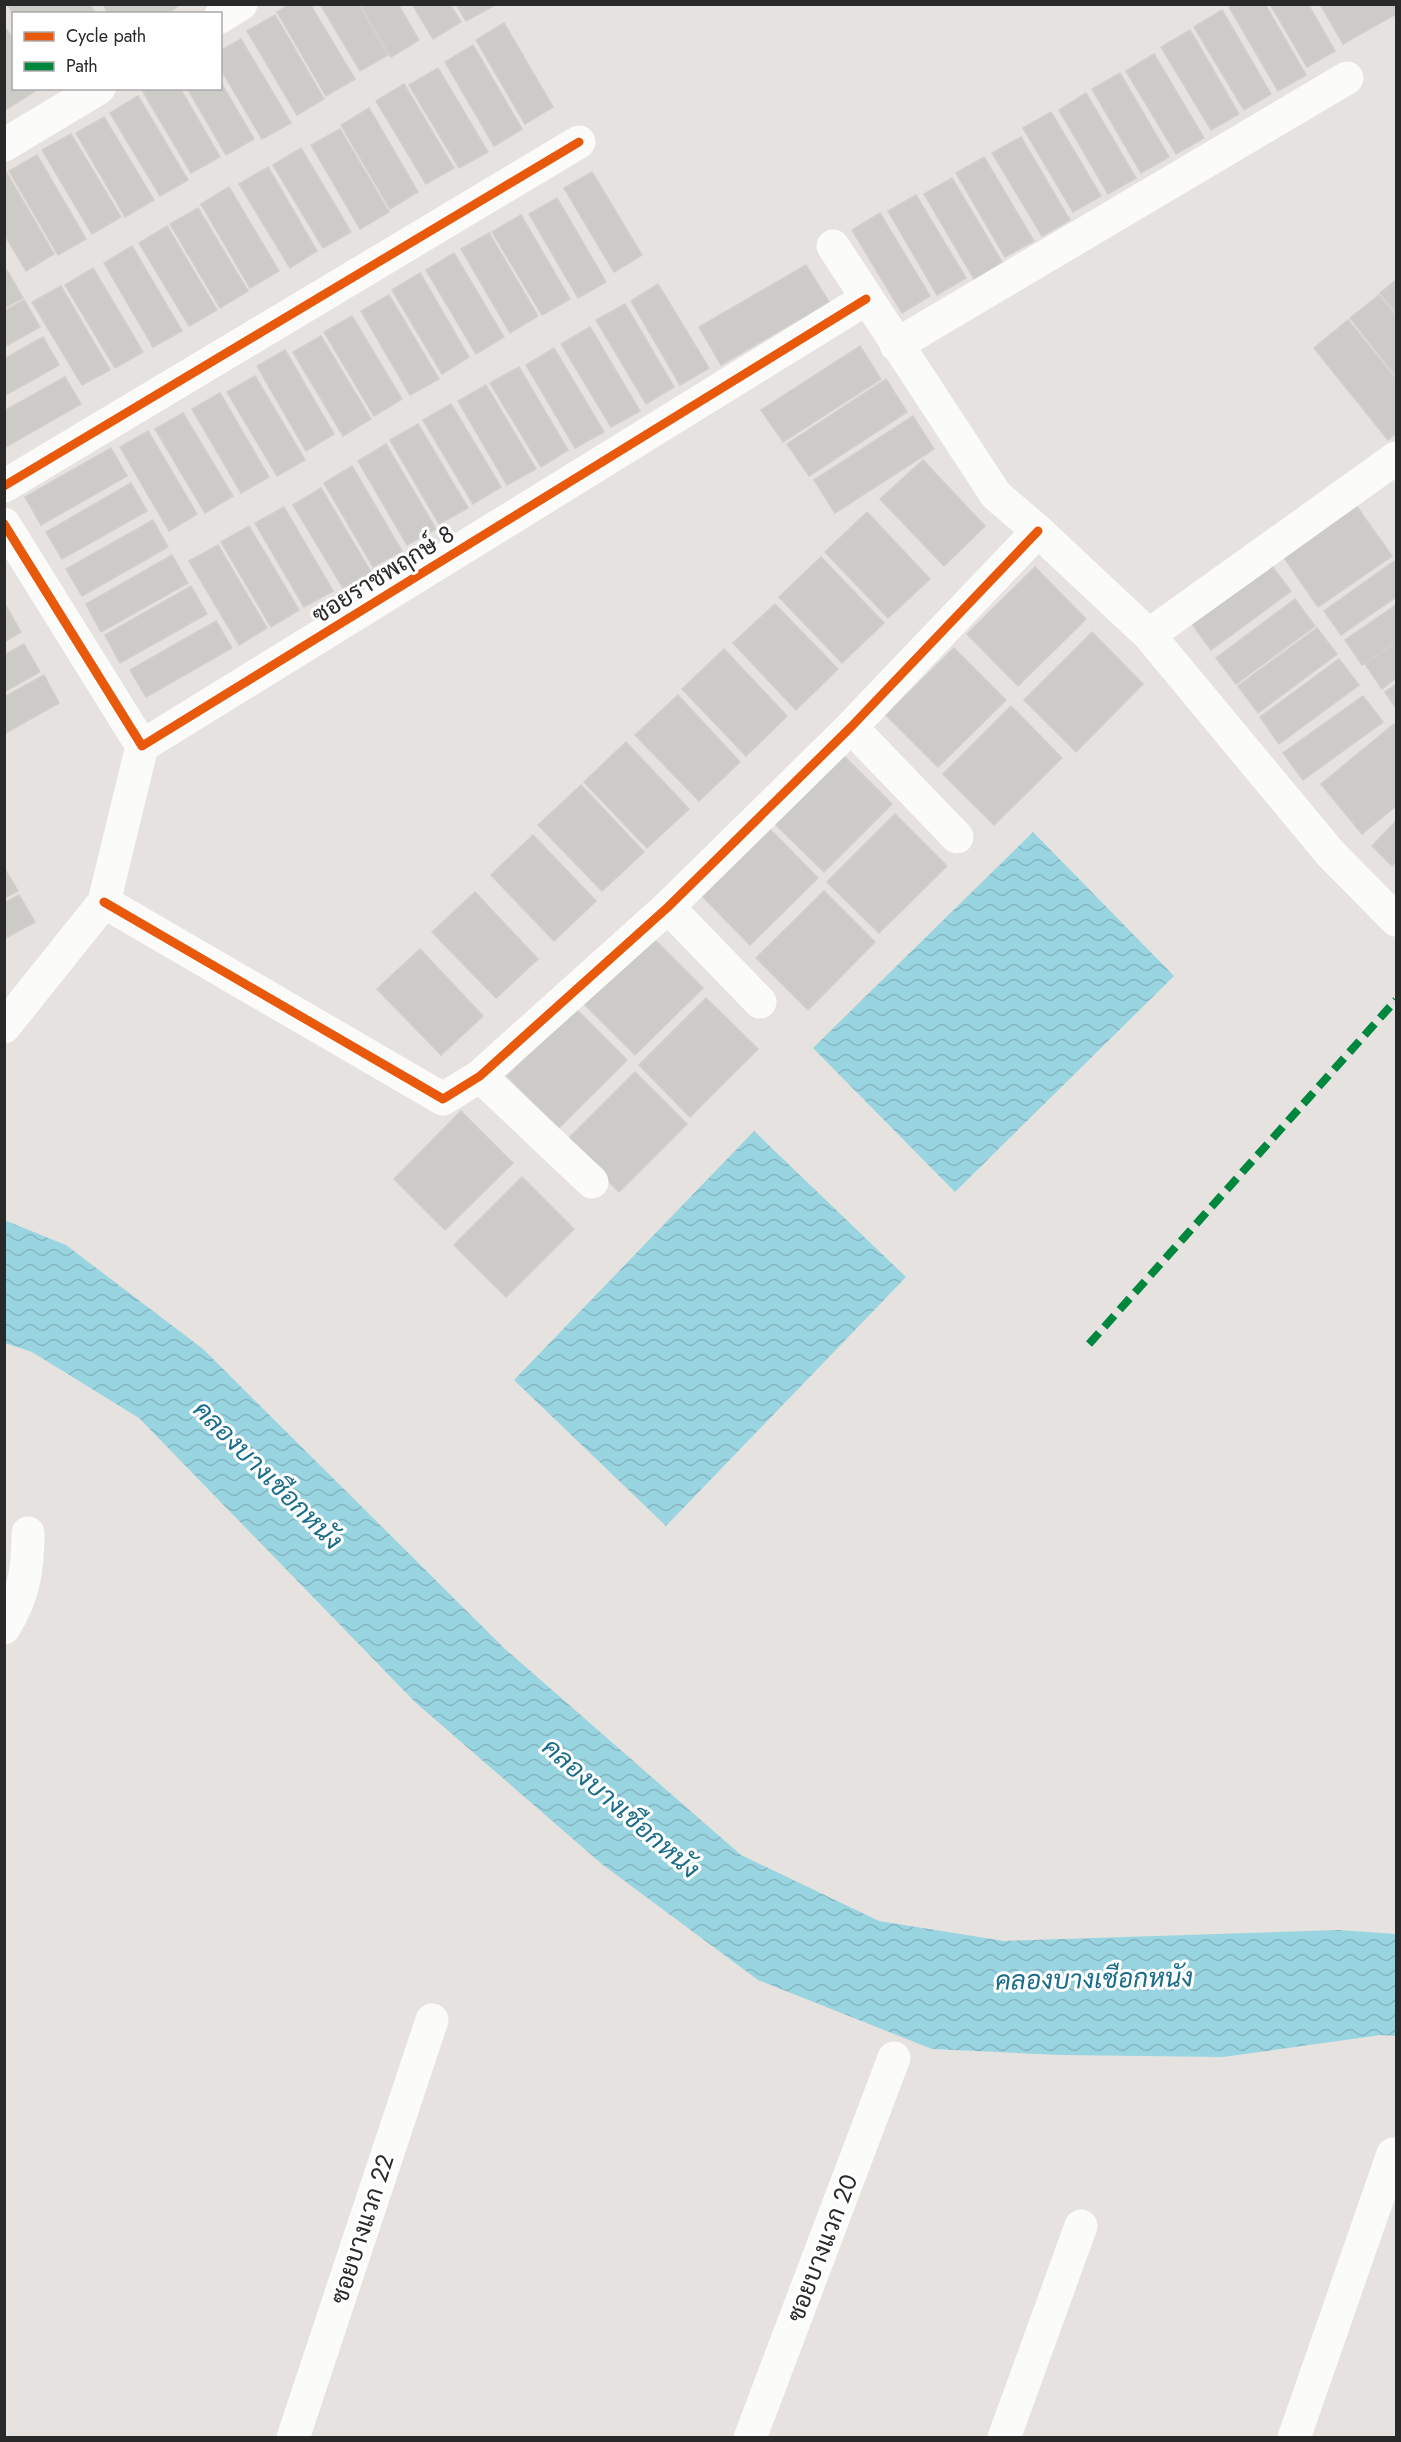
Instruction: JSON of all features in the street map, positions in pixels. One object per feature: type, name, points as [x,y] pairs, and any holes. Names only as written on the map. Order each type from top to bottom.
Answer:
[{"type":"street","points":[[222,15],[241,4]]},
{"type":"street","points":[[896,345],[1347,78]]},
{"type":"street","points":[[4,145],[96,90]]},
{"type":"street","points":[[4,486],[579,142]]},
{"type":"street","points":[[833,246],[996,495],[1149,635],[1330,853],[1396,920]]},
{"type":"street","name":"ซอยราชพฤกษ์ 8","points":[[141,746],[866,299]]},
{"type":"street","points":[[1149,635],[1394,464]]},
{"type":"street","points":[[4,524],[141,746],[104,902],[4,1027]]},
{"type":"street","points":[[104,902],[443,1099],[480,1076],[668,907],[851,727],[1038,531]]},
{"type":"street","points":[[851,727],[957,837]]},
{"type":"street","points":[[668,907],[760,1002]]},
{"type":"street","points":[[480,1076],[592,1182]]},
{"type":"street","points":[[4,1628],[18,1605],[28,1562],[28,1533]]},
{"type":"street","name":"ซอยบางแวก 22","points":[[293,2438],[432,2020]]},
{"type":"street","name":"ซอยบางแวก 20","points":[[750,2438],[894,2058]]},
{"type":"street","points":[[1294,2438],[1393,2154]]},
{"type":"street","points":[[1004,2438],[1081,2226]]},
{"type":"water","points":[[1033,832],[1174,976],[955,1192],[813,1048]]},
{"type":"water","points":[[754,1131],[906,1277],[666,1526],[514,1380]]},
{"type":"water","name":"คลองบางเชือกหนัง","points":[[4,1220],[66,1245],[203,1349],[505,1649],[741,1855],[879,1921],[1004,1941],[1338,1930],[1396,1934],[1396,2036],[1381,2035],[1223,2057],[1061,2055],[932,2049],[758,1980],[603,1865],[415,1702],[139,1418],[32,1352],[5,1343]]},
{"type":"building","points":[[7,4],[90,4],[95,12],[12,12]]},
{"type":"building","points":[[103,4],[181,4],[170,12],[107,12]]},
{"type":"building","points":[[290,4],[310,4],[355,79],[326,96],[277,12]]},
{"type":"building","points":[[320,4],[358,4],[388,55],[360,71]]},
{"type":"building","points":[[360,4],[398,4],[419,40],[391,57]]},
{"type":"building","points":[[412,4],[450,4],[461,22],[433,39]]},
{"type":"building","points":[[456,4],[494,4],[495,5],[466,21]]},
{"type":"building","points":[[1233,4],[1265,4],[1306,75],[1278,91],[1229,7]]},
{"type":"building","points":[[1270,4],[1308,4],[1335,51],[1307,67]]},
{"type":"building","points":[[1320,4],[1396,4],[1396,14],[1343,44]]},
{"type":"building","points":[[1222,10],[1271,94],[1244,110],[1194,27]]},
{"type":"building","points":[[275,15],[324,99],[297,115],[247,31]]},
{"type":"building","points":[[504,23],[553,107],[525,124],[476,40]]},
{"type":"building","points":[[4,26],[12,37],[12,90],[37,90],[4,111]]},
{"type":"building","points":[[1190,30],[1239,114],[1211,130],[1161,47]]},
{"type":"building","points":[[241,39],[291,123],[262,139],[222,71],[222,50]]},
{"type":"building","points":[[473,45],[522,129],[494,146],[445,62]]},
{"type":"building","points":[[1154,54],[1204,138],[1176,154],[1126,71]]},
{"type":"building","points":[[438,68],[488,152],[459,168],[409,85]]},
{"type":"building","points":[[1120,73],[1169,157],[1141,173],[1092,89]]},
{"type":"building","points":[[222,84],[254,139],[226,155],[188,90],[222,90]]},
{"type":"building","points":[[404,84],[454,168],[426,184],[376,101]]},
{"type":"building","points":[[142,90],[181,90],[220,157],[191,173]]},
{"type":"building","points":[[1086,93],[1136,178],[1108,194],[1059,110]]},
{"type":"building","points":[[138,96],[188,180],[160,196],[110,113]]},
{"type":"building","points":[[369,108],[418,192],[390,209],[341,125]]},
{"type":"building","points":[[1051,112],[1101,196],[1073,212],[1023,128]]},
{"type":"building","points":[[104,117],[154,200],[125,217],[76,133]]},
{"type":"building","points":[[340,129],[389,212],[360,229],[311,145]]},
{"type":"building","points":[[71,134],[121,217],[92,234],[42,150]]},
{"type":"building","points":[[1021,137],[1070,220],[1042,236],[992,153]]},
{"type":"building","points":[[301,148],[351,232],[323,248],[273,165]]},
{"type":"building","points":[[37,155],[86,239],[58,255],[9,171]]},
{"type":"building","points":[[984,157],[1034,241],[1005,257],[956,173]]},
{"type":"building","points":[[268,167],[317,251],[290,268],[239,184]]},
{"type":"building","points":[[5,170],[54,254],[26,271],[4,234]]},
{"type":"building","points":[[592,172],[642,255],[614,272],[564,188]]},
{"type":"building","points":[[952,178],[1002,262],[974,279],[924,194]]},
{"type":"building","points":[[229,187],[279,271],[250,288],[201,204]]},
{"type":"building","points":[[916,195],[966,278],[937,295],[888,211]]},
{"type":"building","points":[[557,198],[606,282],[578,298],[529,214]]},
{"type":"building","points":[[198,208],[248,291],[220,308],[170,224]]},
{"type":"building","points":[[880,213],[930,296],[902,313],[852,230]]},
{"type":"building","points":[[521,215],[570,299],[542,315],[492,232]]},
{"type":"building","points":[[167,226],[217,310],[189,326],[139,243]]},
{"type":"building","points":[[489,233],[538,316],[510,333],[461,249]]},
{"type":"building","points":[[132,246],[182,331],[153,347],[104,263]]},
{"type":"building","points":[[454,253],[504,337],[476,354],[426,270]]},
{"type":"building","points":[[806,265],[829,302],[721,365],[699,327]]},
{"type":"building","points":[[93,268],[143,352],[115,368],[65,285]]},
{"type":"building","points":[[7,270],[23,298],[4,308],[4,272]]},
{"type":"building","points":[[420,273],[469,357],[442,374],[392,290]]},
{"type":"building","points":[[1396,280],[1396,313],[1380,293]]},
{"type":"building","points":[[658,284],[709,368],[680,385],[631,301]]},
{"type":"building","points":[[61,286],[110,370],[82,385],[32,302]]},
{"type":"building","points":[[389,295],[439,379],[410,395],[361,311]]},
{"type":"building","points":[[1379,295],[1396,316],[1396,376],[1350,318]]},
{"type":"building","points":[[24,300],[40,327],[4,347],[4,311]]},
{"type":"building","points":[[625,304],[674,387],[646,404],[596,320]]},
{"type":"building","points":[[352,316],[402,399],[374,416],[324,332]]},
{"type":"building","points":[[1348,320],[1396,379],[1396,433],[1388,440],[1314,348]]},
{"type":"building","points":[[590,327],[640,411],[611,427],[561,344]]},
{"type":"building","points":[[321,336],[371,419],[343,436],[293,352]]},
{"type":"building","points":[[43,337],[59,365],[4,396],[4,359]]},
{"type":"building","points":[[860,346],[881,379],[783,442],[761,410]]},
{"type":"building","points":[[554,348],[604,432],[575,448],[526,365]]},
{"type":"building","points":[[285,350],[334,434],[306,451],[257,366]]},
{"type":"building","points":[[519,367],[568,450],[541,467],[490,383]]},
{"type":"building","points":[[255,376],[305,460],[277,476],[227,392]]},
{"type":"building","points":[[65,377],[81,404],[4,448],[4,411]]},
{"type":"building","points":[[886,379],[907,412],[809,476],[787,444]]},
{"type":"building","points":[[486,385],[536,469],[507,485],[458,401]]},
{"type":"building","points":[[220,393],[269,477],[241,493],[192,409]]},
{"type":"building","points":[[451,404],[501,487],[473,504],[423,420]]},
{"type":"building","points":[[183,413],[233,496],[205,513],[155,429]]},
{"type":"building","points":[[913,416],[934,449],[835,513],[814,480]]},
{"type":"building","points":[[418,424],[468,508],[439,524],[390,440]]},
{"type":"building","points":[[148,431],[197,514],[169,531],[120,447]]},
{"type":"building","points":[[386,444],[436,529],[407,545],[358,461]]},
{"type":"building","points":[[111,448],[127,476],[41,525],[25,497]]},
{"type":"building","points":[[923,460],[985,526],[944,566],[880,499]]},
{"type":"building","points":[[352,466],[402,551],[373,567],[324,483]]},
{"type":"building","points":[[131,483],[147,511],[62,559],[46,532]]},
{"type":"building","points":[[321,488],[371,572],[343,588],[293,505]]},
{"type":"building","points":[[1353,501],[1392,556],[1318,607],[1280,552]]},
{"type":"building","points":[[284,507],[333,591],[304,607],[255,523]]},
{"type":"building","points":[[867,512],[930,579],[888,618],[825,552]]},
{"type":"building","points":[[153,520],[168,547],[82,596],[66,569]]},
{"type":"building","points":[[249,526],[299,610],[271,627],[221,542]]},
{"type":"building","points":[[218,545],[267,628],[239,645],[189,561]]},
{"type":"building","points":[[172,555],[188,583],[101,632],[86,604]]},
{"type":"building","points":[[821,557],[884,623],[842,663],[779,597]]},
{"type":"building","points":[[1396,560],[1396,597],[1341,635],[1324,611]]},
{"type":"building","points":[[1271,565],[1291,591],[1211,650],[1191,623]]},
{"type":"building","points":[[1035,567],[1086,619],[1018,686],[967,634]]},
{"type":"building","points":[[191,586],[207,614],[120,663],[105,635]]},
{"type":"building","points":[[1295,599],[1315,626],[1236,684],[1216,658]]},
{"type":"building","points":[[775,604],[838,669],[796,710],[733,643]]},
{"type":"building","points":[[4,605],[21,632],[4,642]]},
{"type":"building","points":[[1396,605],[1396,641],[1362,665],[1345,640]]},
{"type":"building","points":[[216,621],[232,648],[146,697],[130,670]]},
{"type":"building","points":[[1317,628],[1337,654],[1258,713],[1238,686]]},
{"type":"building","points":[[1092,632],[1143,684],[1076,752],[1024,700]]},
{"type":"building","points":[[1396,642],[1396,678],[1382,689],[1365,664]]},
{"type":"building","points":[[24,644],[40,672],[4,692],[4,655]]},
{"type":"building","points":[[954,648],[1006,700],[938,767],[886,715]]},
{"type":"building","points":[[724,649],[787,716],[746,756],[682,689]]},
{"type":"building","points":[[1339,659],[1359,685],[1279,744],[1260,717]]},
{"type":"building","points":[[44,675],[59,703],[4,734],[4,697]]},
{"type":"building","points":[[1396,684],[1396,708],[1385,692]]},
{"type":"building","points":[[678,695],[740,762],[699,801],[635,735]]},
{"type":"building","points":[[1363,696],[1383,722],[1303,780],[1283,753]]},
{"type":"building","points":[[1011,706],[1062,758],[994,825],[943,774]]},
{"type":"building","points":[[1394,724],[1396,728],[1396,806],[1362,834],[1321,784]]},
{"type":"building","points":[[626,742],[689,809],[647,848],[584,782]]},
{"type":"building","points":[[841,753],[892,804],[824,872],[772,821]]},
{"type":"building","points":[[581,785],[644,852],[602,891],[538,825]]},
{"type":"building","points":[[895,814],[947,866],[879,933],[827,882]]},
{"type":"building","points":[[1396,821],[1396,862],[1392,866],[1372,846]]},
{"type":"building","points":[[767,826],[818,878],[750,945],[699,893]]},
{"type":"building","points":[[533,835],[596,901],[554,941],[491,875]]},
{"type":"building","points":[[4,868],[18,891],[4,898]]},
{"type":"building","points":[[824,891],[875,942],[808,1010],[756,958]]},
{"type":"building","points":[[475,892],[538,959],[496,998],[432,932]]},
{"type":"building","points":[[19,895],[35,922],[4,939],[4,903]]},
{"type":"building","points":[[651,936],[703,988],[635,1055],[583,1003]]},
{"type":"building","points":[[420,949],[483,1016],[441,1055],[377,989]]},
{"type":"building","points":[[706,998],[758,1049],[690,1117],[639,1065]]},
{"type":"building","points":[[575,1008],[627,1060],[559,1128],[507,1076]]},
{"type":"building","points":[[635,1072],[687,1124],[619,1192],[567,1140]]},
{"type":"building","points":[[461,1111],[513,1163],[445,1230],[394,1179]]},
{"type":"building","points":[[522,1177],[574,1229],[506,1297],[454,1245]]},
{"type":"marked path","points":[[1089,1344],[1396,1000]]},
{"type":"cycle path","points":[[4,486],[579,142]]},
{"type":"cycle path","points":[[4,524],[142,746],[866,299]]},
{"type":"cycle path","points":[[104,902],[443,1099],[480,1076],[668,907],[851,727],[1038,531]]}]
